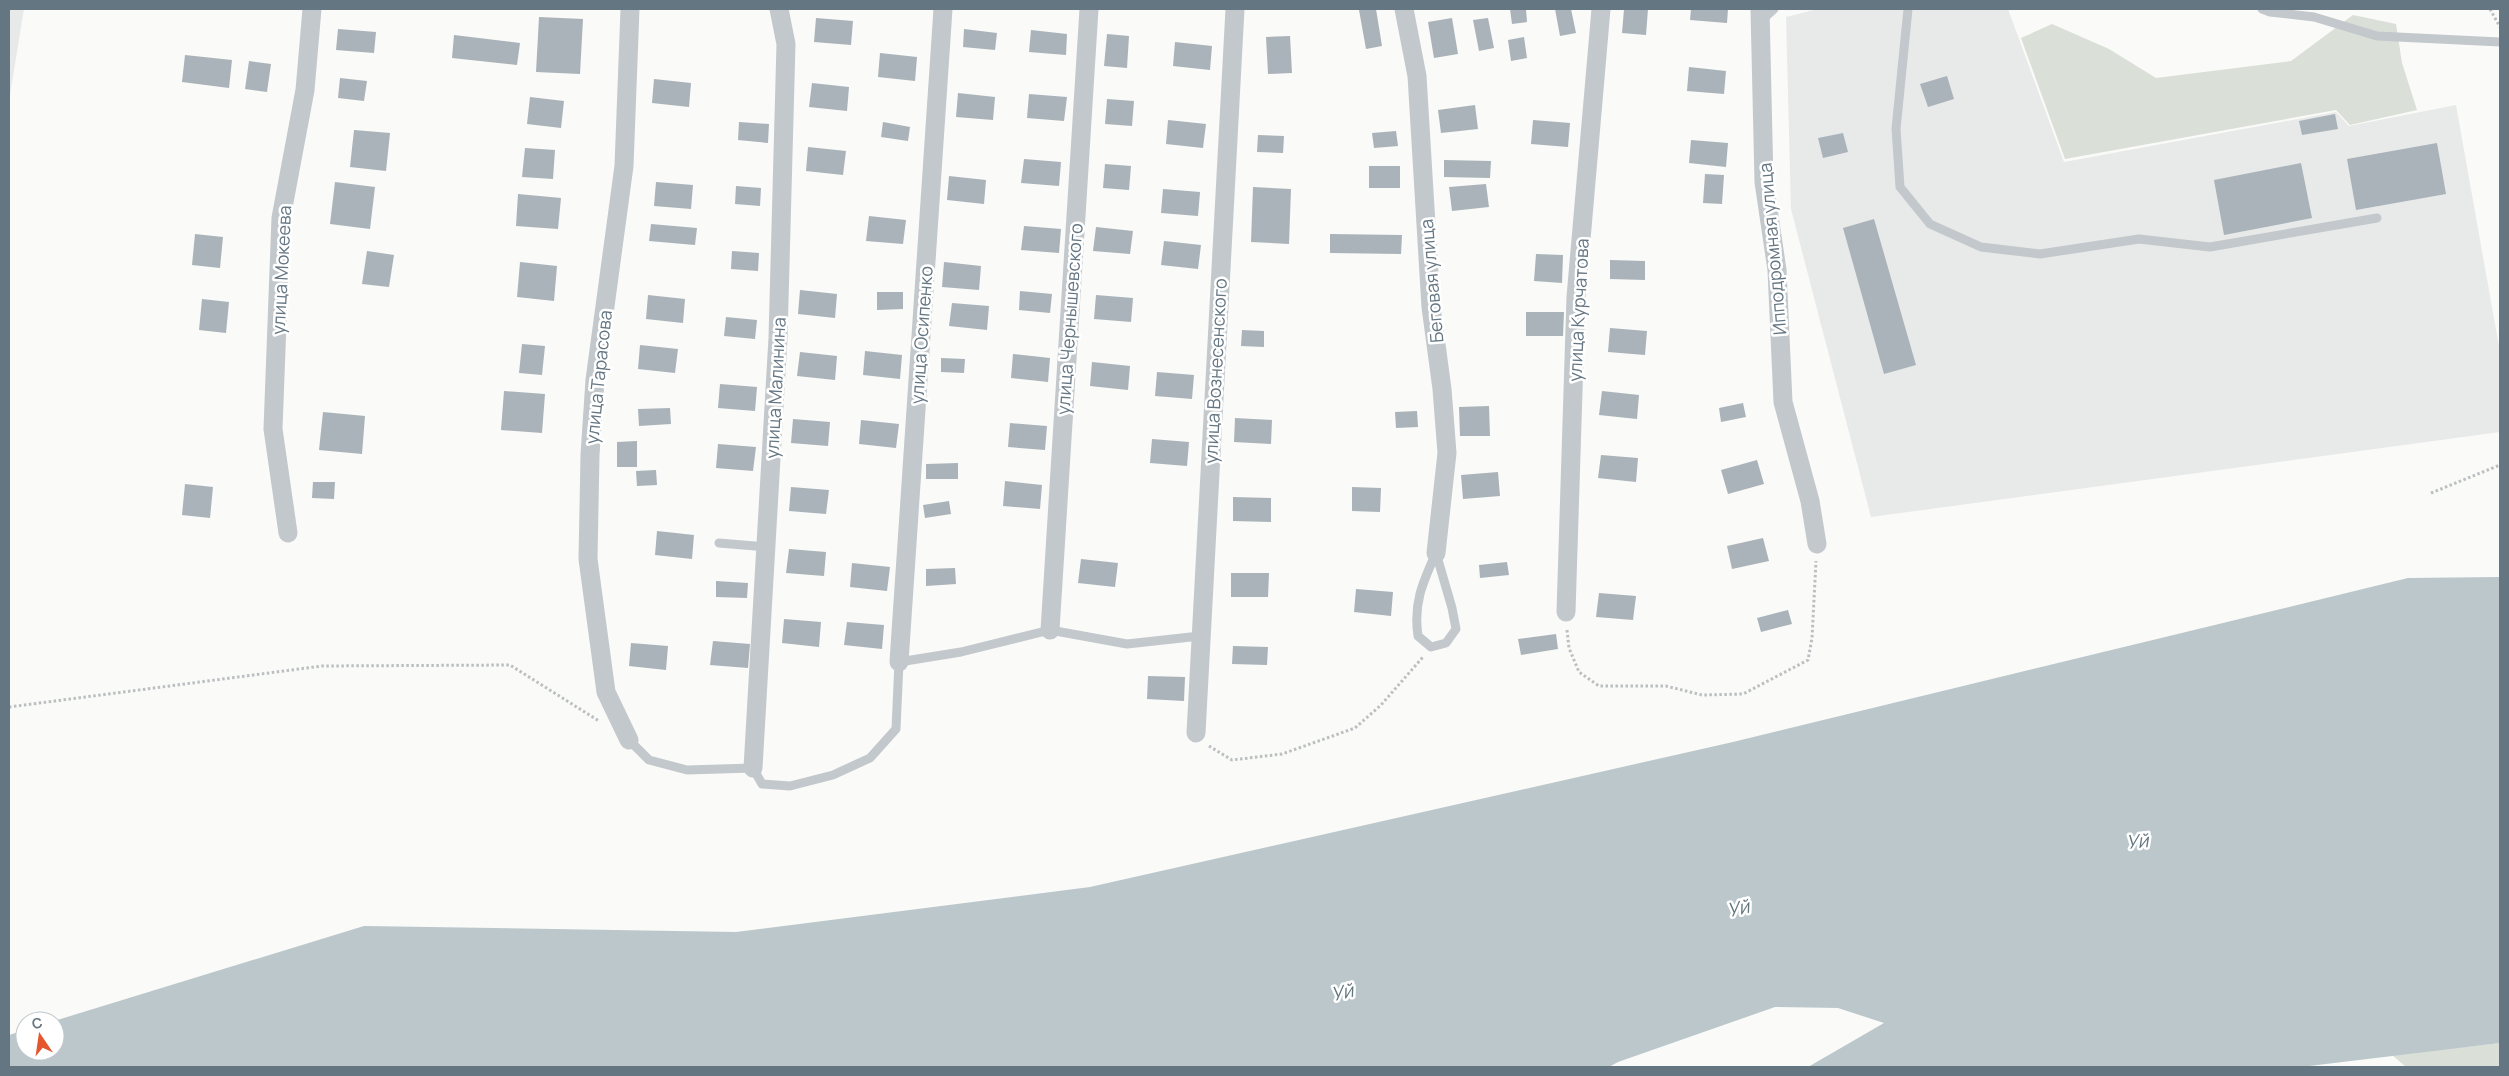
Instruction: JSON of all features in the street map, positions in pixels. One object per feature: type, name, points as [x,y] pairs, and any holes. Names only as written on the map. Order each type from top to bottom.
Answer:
[{"type":"street","name":"улица Мокеева","points":[[288,533],[274,429],[281,218],[305,90],[312,9]]},
{"type":"street","name":"улица Тарасова","points":[[629,740],[606,692],[588,550],[590,455],[595,380],[624,166],[630,9]]},
{"type":"street","name":"улица Малинина","points":[[753,768],[778,338],[786,44],[779,9]]},
{"type":"street","name":"улица Осипенко","points":[[899,662],[943,9]]},
{"type":"street","name":"улица Чернышевского","points":[[1050,630],[1089,9]]},
{"type":"street","name":"улица Вознесенского","points":[[1196,732],[1235,9]]},
{"type":"street","name":"Беговая улица","points":[[1404,9],[1417,76],[1431,307],[1442,389],[1447,452],[1436,553]]},
{"type":"street","name":"улица Курчатова","points":[[1566,612],[1576,297],[1601,9]]},
{"type":"street","name":"Ипподромная улица","points":[[1765,13],[1764,182],[1777,270],[1783,402],[1810,501],[1817,544]]},
{"type":"lane","points":[[1908,9],[1896,129],[1900,187],[1930,224],[1981,247],[2040,254],[2139,239],[2210,247],[2377,218]]},
{"type":"lane","points":[[2262,9],[2270,12],[2314,18],[2377,36],[2500,42]]},
{"type":"lane","points":[[719,543],[766,547]]},
{"type":"lane","points":[[1436,553],[1456,629],[1446,643],[1431,647],[1418,636],[1415,616],[1420,588],[1436,553]]},
{"type":"lane","points":[[629,740],[649,760],[687,770],[753,768],[762,784],[790,786],[833,774],[870,758],[896,729],[899,662],[961,652],[1050,630],[1127,644],[1200,636]]},
{"type":"path","points":[[2490,9],[2500,28]]},
{"type":"path","points":[[2431,493],[2500,465]]},
{"type":"path","points":[[1566,612],[1569,648],[1579,672],[1599,686],[1666,686],[1702,695],[1743,694],[1808,660],[1812,638],[1817,544]]},
{"type":"path","points":[[1196,732],[1206,745],[1232,760],[1282,754],[1354,728],[1381,705],[1431,647]]},
{"type":"path","points":[[9,707],[322,666],[510,665],[629,740]]},
{"type":"shaded area","points":[[9,9],[24,9],[9,101]]},
{"type":"shaded area","points":[[1818,9],[2008,9],[2064,162],[2336,112],[2349,126],[2456,105],[2500,352],[2500,432],[1871,517],[1791,209],[1786,17]]},
{"type":"shaded area","points":[[2353,15],[2396,24],[2402,63],[2417,110],[2350,125],[2336,110],[2065,159],[2021,38],[2052,24],[2109,49],[2156,78],[2291,61]]},
{"type":"shaded area","points":[[2500,1043],[2500,1067],[2406,1067],[2392,1055]]},
{"type":"water","name":"Уй","points":[[2500,577],[2500,1043],[2301,1067],[1808,1067],[1884,1023],[1838,1008],[1775,1007],[1618,1062],[1609,1067],[9,1067],[9,1035],[15,1033],[15,1061],[65,1061],[65,1018],[364,926],[736,932],[1090,887],[1733,742],[2408,578]]},
{"type":"building","points":[[1376,9],[1382,46],[1366,49],[1359,10]]},
{"type":"building","points":[[1510,9],[1526,9],[1527,22],[1512,24]]},
{"type":"building","points":[[1555,9],[1571,9],[1576,33],[1560,36]]},
{"type":"building","points":[[1624,9],[1648,9],[1646,35],[1622,33]]},
{"type":"building","points":[[1691,9],[1728,9],[1727,23],[1690,20]]},
{"type":"building","points":[[539,17],[583,19],[580,74],[536,72]]},
{"type":"building","points":[[816,18],[853,21],[851,45],[814,42]]},
{"type":"building","points":[[1452,18],[1458,54],[1434,58],[1428,22]]},
{"type":"building","points":[[1488,18],[1494,48],[1479,51],[1473,20]]},
{"type":"building","points":[[338,29],[376,32],[374,53],[336,50]]},
{"type":"building","points":[[964,29],[997,33],[995,50],[963,47]]},
{"type":"building","points":[[1031,30],[1067,34],[1066,55],[1029,52]]},
{"type":"building","points":[[1107,34],[1129,36],[1127,68],[1104,66]]},
{"type":"building","points":[[454,35],[520,43],[517,65],[452,58]]},
{"type":"building","points":[[1290,36],[1292,73],[1268,74],[1266,37]]},
{"type":"building","points":[[1524,37],[1527,58],[1511,61],[1508,40]]},
{"type":"building","points":[[1175,42],[1212,46],[1210,70],[1173,66]]},
{"type":"building","points":[[880,53],[917,57],[915,81],[878,77]]},
{"type":"building","points":[[185,55],[232,60],[229,88],[182,82]]},
{"type":"building","points":[[249,61],[271,64],[267,92],[245,89]]},
{"type":"building","points":[[1689,67],[1726,71],[1724,94],[1687,91]]},
{"type":"building","points":[[1947,76],[1954,99],[1928,107],[1920,84]]},
{"type":"building","points":[[340,78],[367,81],[364,101],[338,98]]},
{"type":"building","points":[[654,79],[691,83],[689,107],[652,103]]},
{"type":"building","points":[[812,83],[849,87],[847,111],[809,107]]},
{"type":"building","points":[[958,93],[995,97],[993,120],[956,117]]},
{"type":"building","points":[[1029,94],[1067,97],[1064,121],[1027,118]]},
{"type":"building","points":[[530,97],[564,101],[561,128],[527,124]]},
{"type":"building","points":[[1107,99],[1134,101],[1132,126],[1105,124]]},
{"type":"building","points":[[1475,105],[1478,129],[1441,133],[1438,110]]},
{"type":"building","points":[[2335,114],[2338,129],[2302,135],[2299,121]]},
{"type":"building","points":[[1168,120],[1206,124],[1203,148],[1166,144]]},
{"type":"building","points":[[1533,120],[1570,123],[1568,147],[1531,144]]},
{"type":"building","points":[[739,122],[769,124],[768,143],[738,140]]},
{"type":"building","points":[[883,122],[910,127],[908,141],[881,137]]},
{"type":"building","points":[[354,130],[390,133],[386,171],[350,167]]},
{"type":"building","points":[[1396,131],[1398,146],[1374,148],[1372,133]]},
{"type":"building","points":[[1843,133],[1848,152],[1823,158],[1818,138]]},
{"type":"building","points":[[1258,135],[1284,136],[1283,153],[1257,152]]},
{"type":"building","points":[[1691,140],[1728,143],[1726,167],[1689,163]]},
{"type":"building","points":[[2437,143],[2446,194],[2356,210],[2347,159]]},
{"type":"building","points":[[808,147],[846,151],[843,175],[806,171]]},
{"type":"building","points":[[525,148],[555,150],[553,179],[522,177]]},
{"type":"building","points":[[1024,159],[1061,162],[1059,186],[1021,183]]},
{"type":"building","points":[[1444,160],[1491,161],[1490,178],[1444,177]]},
{"type":"building","points":[[2301,163],[2312,218],[2224,235],[2214,180]]},
{"type":"building","points":[[1105,164],[1131,166],[1129,190],[1103,188]]},
{"type":"building","points":[[1369,166],[1400,166],[1400,188],[1369,188]]},
{"type":"building","points":[[1705,174],[1724,175],[1722,204],[1703,203]]},
{"type":"building","points":[[949,176],[986,180],[984,204],[947,200]]},
{"type":"building","points":[[335,182],[375,187],[370,229],[330,224]]},
{"type":"building","points":[[656,182],[693,185],[691,209],[654,206]]},
{"type":"building","points":[[1486,184],[1489,207],[1452,211],[1449,187]]},
{"type":"building","points":[[736,186],[761,188],[760,206],[735,204]]},
{"type":"building","points":[[1253,187],[1291,189],[1289,244],[1251,242]]},
{"type":"building","points":[[1163,189],[1200,192],[1198,216],[1161,213]]},
{"type":"building","points":[[518,194],[561,198],[558,229],[516,226]]},
{"type":"building","points":[[869,216],[906,220],[903,244],[866,241]]},
{"type":"building","points":[[1874,219],[1916,365],[1884,374],[1843,228]]},
{"type":"building","points":[[651,224],[697,228],[695,245],[649,241]]},
{"type":"building","points":[[1024,226],[1061,229],[1059,253],[1021,250]]},
{"type":"building","points":[[1096,227],[1133,231],[1130,254],[1093,251]]},
{"type":"building","points":[[195,234],[223,237],[220,268],[192,265]]},
{"type":"building","points":[[1330,234],[1402,235],[1401,254],[1330,253]]},
{"type":"building","points":[[1164,241],[1201,245],[1198,269],[1161,265]]},
{"type":"building","points":[[367,251],[394,255],[389,287],[362,284]]},
{"type":"building","points":[[732,251],[759,253],[758,271],[731,269]]},
{"type":"building","points":[[1536,254],[1563,255],[1562,283],[1534,281]]},
{"type":"building","points":[[1610,260],[1645,261],[1645,280],[1610,279]]},
{"type":"building","points":[[520,262],[557,266],[554,301],[517,297]]},
{"type":"building","points":[[944,262],[981,266],[979,290],[942,287]]},
{"type":"building","points":[[800,290],[837,294],[835,318],[798,314]]},
{"type":"building","points":[[1020,291],[1052,294],[1050,313],[1019,310]]},
{"type":"building","points":[[877,292],[903,292],[903,309],[877,310]]},
{"type":"building","points":[[648,295],[685,299],[683,323],[646,319]]},
{"type":"building","points":[[1096,295],[1133,298],[1131,322],[1094,319]]},
{"type":"building","points":[[202,299],[229,302],[226,333],[199,330]]},
{"type":"building","points":[[952,303],[989,306],[987,330],[949,326]]},
{"type":"building","points":[[1526,312],[1564,312],[1563,336],[1526,336]]},
{"type":"building","points":[[726,317],[757,320],[755,339],[724,336]]},
{"type":"building","points":[[1610,328],[1647,331],[1645,355],[1608,352]]},
{"type":"building","points":[[1242,330],[1264,331],[1264,347],[1241,346]]},
{"type":"building","points":[[522,344],[545,346],[542,375],[519,373]]},
{"type":"building","points":[[640,345],[678,349],[675,373],[638,369]]},
{"type":"building","points":[[865,351],[902,355],[900,379],[863,375]]},
{"type":"building","points":[[800,352],[837,356],[835,380],[797,376]]},
{"type":"building","points":[[1013,354],[1050,358],[1048,382],[1011,378]]},
{"type":"building","points":[[941,358],[965,359],[964,373],[941,372]]},
{"type":"building","points":[[1092,362],[1130,366],[1128,390],[1090,386]]},
{"type":"building","points":[[1157,372],[1194,375],[1192,399],[1155,396]]},
{"type":"building","points":[[720,384],[757,387],[755,411],[718,408]]},
{"type":"building","points":[[504,391],[545,394],[542,433],[501,430]]},
{"type":"building","points":[[1602,391],[1639,395],[1637,419],[1599,415]]},
{"type":"building","points":[[1743,403],[1746,417],[1721,422],[1719,408]]},
{"type":"building","points":[[1489,406],[1490,436],[1460,436],[1459,407]]},
{"type":"building","points":[[670,408],[671,424],[639,426],[638,409]]},
{"type":"building","points":[[1417,411],[1418,427],[1396,428],[1395,412]]},
{"type":"building","points":[[323,412],[365,416],[362,454],[319,450]]},
{"type":"building","points":[[1235,418],[1272,420],[1271,444],[1234,442]]},
{"type":"building","points":[[793,419],[830,422],[828,446],[791,443]]},
{"type":"building","points":[[861,420],[899,424],[896,448],[859,444]]},
{"type":"building","points":[[1010,423],[1047,426],[1045,450],[1008,447]]},
{"type":"building","points":[[1152,439],[1189,442],[1187,466],[1150,463]]},
{"type":"building","points":[[637,441],[637,467],[617,467],[617,442]]},
{"type":"building","points":[[718,444],[756,447],[753,471],[716,468]]},
{"type":"building","points":[[1601,455],[1638,458],[1636,482],[1598,478]]},
{"type":"building","points":[[1757,460],[1764,484],[1728,494],[1721,470]]},
{"type":"building","points":[[958,463],[958,479],[926,479],[926,464]]},
{"type":"building","points":[[656,470],[657,485],[637,486],[636,471]]},
{"type":"building","points":[[1498,472],[1500,496],[1463,499],[1461,475]]},
{"type":"building","points":[[1005,481],[1042,485],[1040,509],[1003,506]]},
{"type":"building","points":[[313,482],[335,482],[334,499],[312,498]]},
{"type":"building","points":[[185,484],[213,487],[210,518],[182,515]]},
{"type":"building","points":[[791,487],[829,490],[826,514],[789,511]]},
{"type":"building","points":[[1352,487],[1381,488],[1380,512],[1352,511]]},
{"type":"building","points":[[1233,497],[1271,498],[1271,522],[1233,521]]},
{"type":"building","points":[[949,501],[951,514],[925,518],[923,505]]},
{"type":"building","points":[[657,531],[694,535],[692,559],[655,555]]},
{"type":"building","points":[[1763,538],[1769,561],[1732,569],[1727,546]]},
{"type":"building","points":[[789,549],[826,552],[824,576],[786,573]]},
{"type":"building","points":[[1081,559],[1118,563],[1115,587],[1078,583]]},
{"type":"building","points":[[1507,562],[1509,575],[1480,578],[1479,565]]},
{"type":"building","points":[[852,563],[890,567],[887,591],[850,587]]},
{"type":"building","points":[[955,568],[956,584],[926,586],[926,569]]},
{"type":"building","points":[[1231,573],[1269,573],[1268,597],[1231,597]]},
{"type":"building","points":[[716,581],[748,583],[747,598],[716,597]]},
{"type":"building","points":[[1356,589],[1393,592],[1391,616],[1354,612]]},
{"type":"building","points":[[1599,593],[1636,596],[1633,620],[1596,617]]},
{"type":"building","points":[[1788,610],[1792,624],[1761,632],[1757,618]]},
{"type":"building","points":[[784,619],[821,622],[819,647],[782,643]]},
{"type":"building","points":[[847,622],[884,625],[882,649],[844,645]]},
{"type":"building","points":[[1556,634],[1558,649],[1521,655],[1518,639]]},
{"type":"building","points":[[713,641],[750,644],[748,668],[710,665]]},
{"type":"building","points":[[631,643],[668,646],[666,670],[629,666]]},
{"type":"building","points":[[1233,646],[1268,647],[1267,665],[1232,664]]},
{"type":"building","points":[[1148,676],[1185,677],[1184,701],[1147,699]]}]
